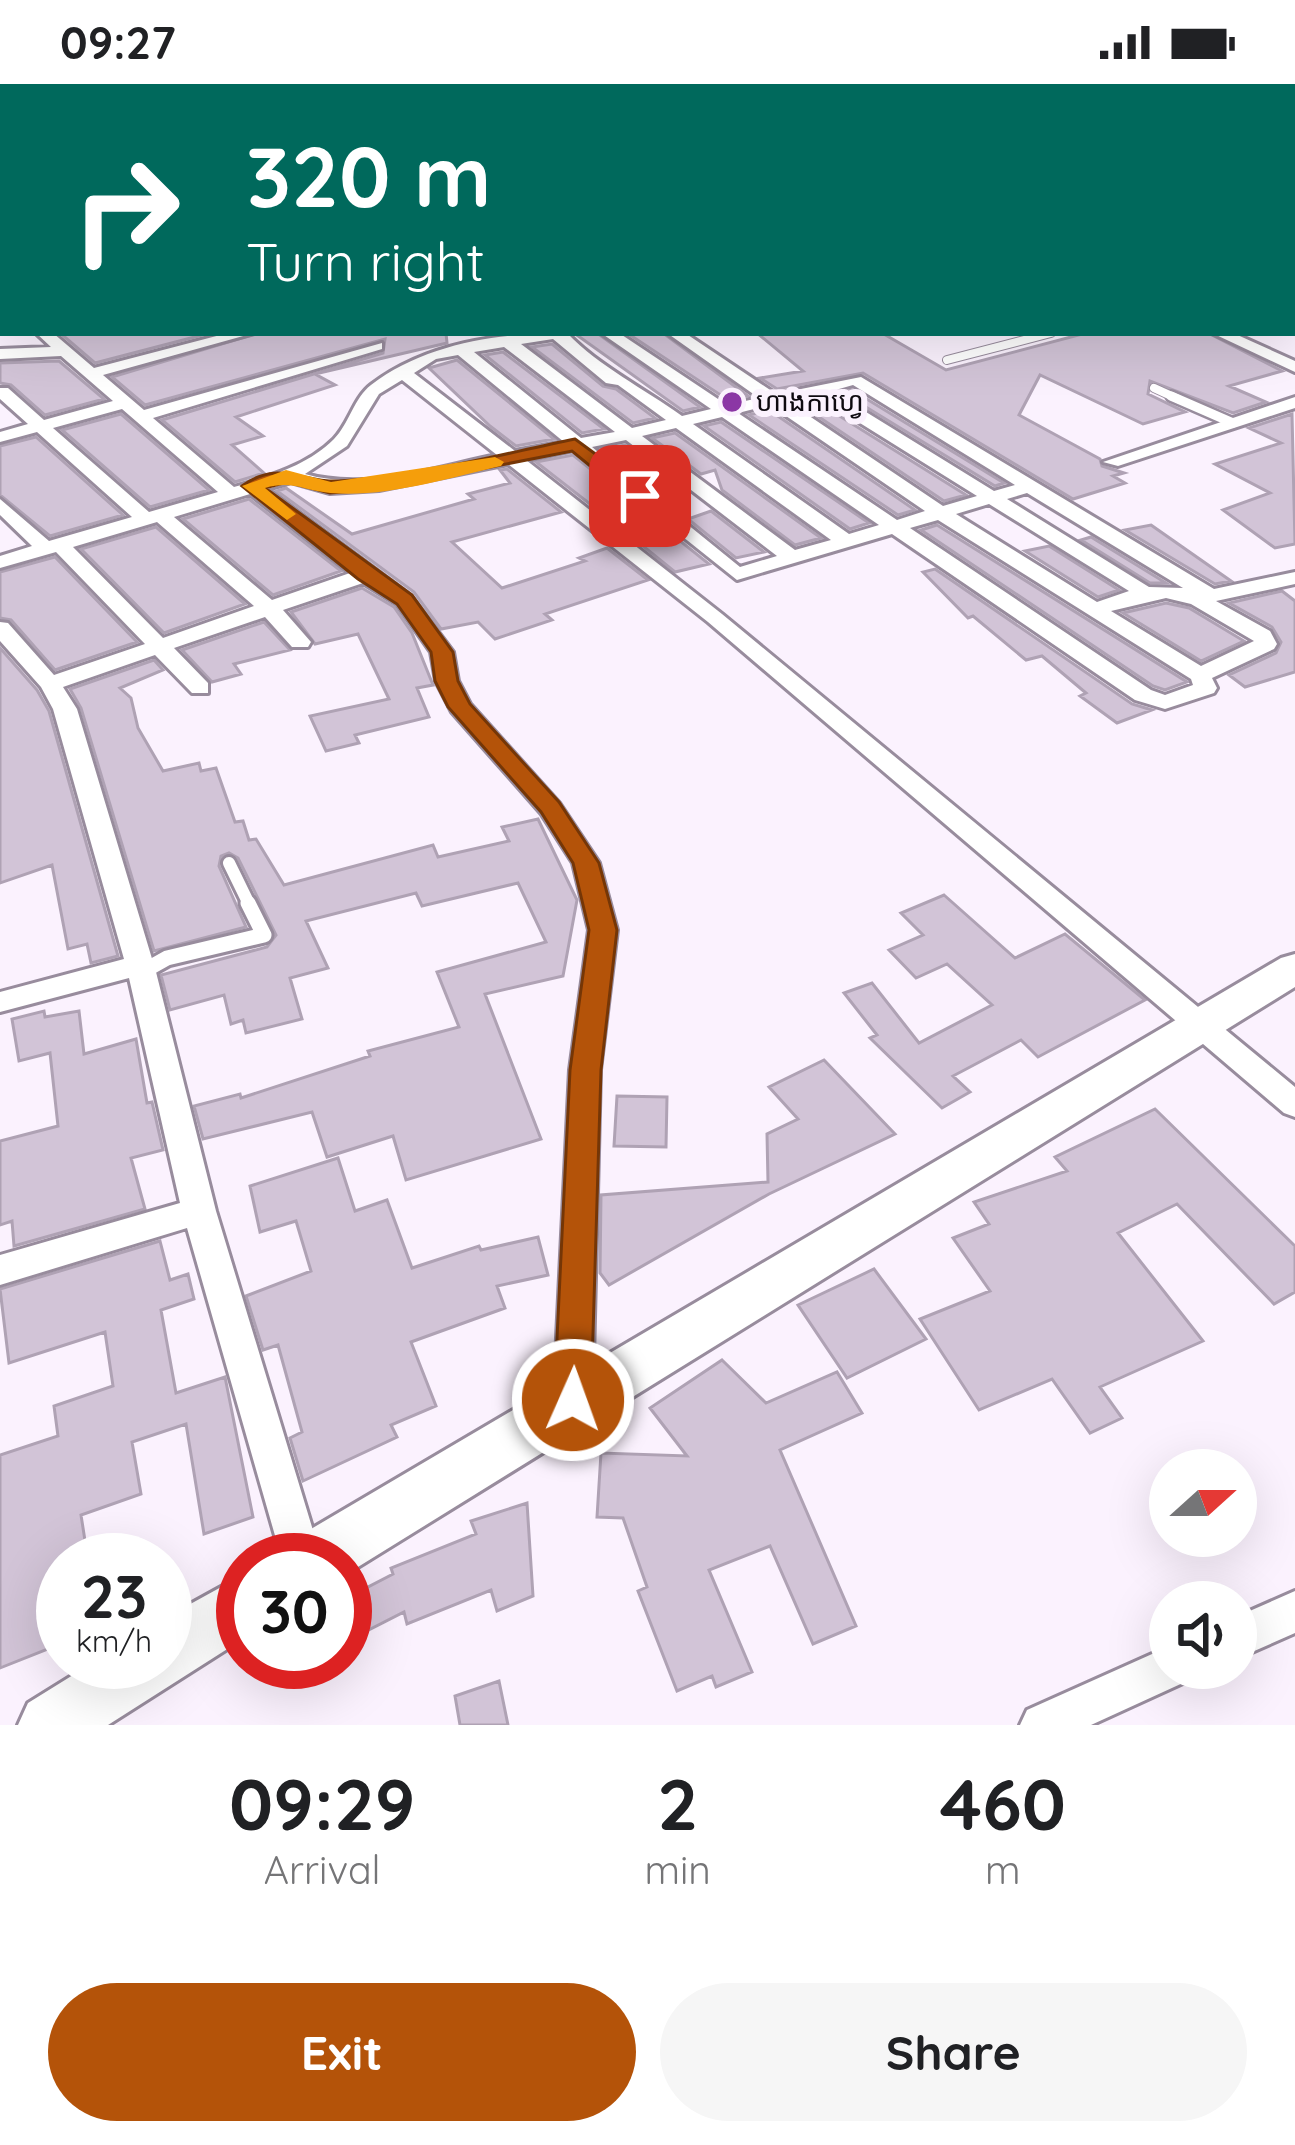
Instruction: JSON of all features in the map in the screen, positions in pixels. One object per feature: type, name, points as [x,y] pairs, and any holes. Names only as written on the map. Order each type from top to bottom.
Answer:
[{"type":"street","points":[[89,374],[235,336]]},
{"type":"street","points":[[0,562],[291,476],[341,442],[373,391],[431,356],[543,336]]},
{"type":"street","points":[[561,336],[612,380],[622,381],[847,542]]},
{"type":"street","points":[[613,336],[1152,700],[1165,702],[1206,688],[1200,675],[939,512],[679,336]]},
{"type":"street","points":[[1227,336],[1295,367]]},
{"type":"street","points":[[0,354],[53,341],[125,403],[240,489],[404,600],[442,652],[446,681],[460,707],[550,808],[586,863],[603,930],[585,1070],[573,1400]]},
{"type":"street","points":[[509,343],[792,558]]},
{"type":"street","points":[[142,416],[376,346]]},
{"type":"street","points":[[462,350],[737,574],[1033,485]]},
{"type":"street","points":[[404,373],[715,618],[1295,1105]]},
{"type":"street","points":[[291,476],[330,488],[379,484],[629,434],[855,380],[1033,485],[1262,636],[1266,644],[1200,675]]},
{"type":"street","points":[[816,388],[1142,591]]},
{"type":"street","points":[[2,392],[39,427],[270,609],[300,641]]},
{"type":"street","points":[[1112,462],[1295,402]]},
{"type":"street","points":[[0,437],[125,403]]},
{"type":"street","points":[[0,505],[52,546],[200,688]]},
{"type":"street","points":[[50,684],[365,575]]},
{"type":"street","points":[[1096,608],[1142,591],[1167,588],[1204,598],[1295,578]]},
{"type":"street","points":[[0,628],[50,684],[65,709],[140,969],[199,1211],[294,1533]]},
{"type":"street","points":[[359,1533],[1295,968]]},
{"type":"street","points":[[0,1001],[140,969]]},
{"type":"street","points":[[0,1270],[199,1211]]},
{"type":"street","points":[[1257,1629],[1295,1612]]},
{"type":"street","points":[[1042,1725],[1149,1677]]},
{"type":"street","points":[[50,1725],[108,1689]]},
{"type":"lane","points":[[947,360],[1040,336]]},
{"type":"lane","points":[[1154,388],[1232,423]]},
{"type":"lane","points":[[140,969],[264,934],[229,863]]},
{"type":"building","points":[[64,336],[198,336],[95,363]]},
{"type":"building","points":[[248,336],[446,336],[447,343],[315,374],[335,385],[236,417],[263,436],[232,445],[264,473],[235,482],[162,420],[383,353],[385,339],[145,405],[112,377]]},
{"type":"building","points":[[578,336],[601,336],[700,407],[683,411]]},
{"type":"building","points":[[632,336],[667,336],[748,396],[728,400]]},
{"type":"building","points":[[761,336],[887,336],[946,370],[1075,336],[1214,336],[1282,371],[1229,386],[1266,402],[1233,413],[1150,381],[1148,394],[1185,412],[1143,424],[1040,375],[1019,415],[1100,459],[1102,466],[1124,473],[1113,476],[1125,483],[1073,499],[863,373],[777,389],[760,378],[803,371]]},
{"type":"building","points":[[552,344],[603,386],[616,389],[655,418],[633,423],[532,347]]},
{"type":"building","points":[[503,352],[604,429],[582,433],[485,355]]},
{"type":"building","points":[[457,360],[554,439],[516,446],[490,426],[429,368]]},
{"type":"building","points":[[59,361],[104,399],[45,415],[11,385],[0,383],[0,363]]},
{"type":"building","points":[[852,390],[1004,483],[995,486],[843,393]]},
{"type":"building","points":[[814,400],[966,495],[944,501],[798,403]]},
{"type":"building","points":[[769,410],[915,510],[898,515],[749,415]]},
{"type":"building","points":[[121,414],[209,490],[150,507],[62,430]]},
{"type":"building","points":[[1292,414],[1295,544],[1275,548],[1223,510],[1270,493],[1215,464],[1281,443],[1249,428]]},
{"type":"building","points":[[721,422],[869,523],[850,529],[704,426]]},
{"type":"building","points":[[675,433],[821,538],[795,545],[722,490],[715,470],[701,474],[652,438]]},
{"type":"building","points":[[36,437],[123,515],[50,536],[0,495],[0,446]]},
{"type":"building","points":[[625,445],[673,482],[650,488],[602,449]]},
{"type":"building","points":[[573,455],[623,495],[590,504],[536,462]]},
{"type":"building","points":[[507,469],[561,512],[452,542],[502,588],[585,561],[579,558],[607,548],[648,580],[545,614],[552,620],[495,639],[478,622],[441,629],[414,592],[277,491],[286,488],[352,534],[474,499],[468,494],[510,483],[500,470]]},
{"type":"building","points":[[249,499],[341,571],[273,595],[183,519]]},
{"type":"building","points":[[711,511],[764,552],[736,558],[688,519]]},
{"type":"building","points":[[937,525],[1187,682],[1165,690],[1153,686],[921,530]]},
{"type":"building","points":[[1151,525],[1231,581],[1215,584],[1125,530]]},
{"type":"building","points":[[156,527],[245,604],[164,633],[81,549]]},
{"type":"building","points":[[664,528],[709,564],[675,572],[633,538]]},
{"type":"building","points":[[1091,537],[1166,583],[1150,583],[1081,540]]},
{"type":"building","points":[[1049,546],[1119,590],[1098,597],[1025,551]]},
{"type":"building","points":[[55,557],[137,642],[55,670],[11,620],[0,618],[0,572]]},
{"type":"building","points":[[935,569],[1132,704],[1152,710],[1117,723],[1080,696],[1086,693],[1042,656],[1026,660],[973,616],[968,618],[923,572]]},
{"type":"building","points":[[362,588],[394,607],[412,633],[433,685],[417,688],[429,717],[355,735],[359,743],[326,751],[310,716],[389,699],[358,634],[315,644],[291,612]]},
{"type":"building","points":[[1282,591],[1295,601],[1295,672],[1245,687],[1229,675],[1276,653],[1281,642],[1272,627],[1229,603]]},
{"type":"building","points":[[1166,603],[1189,608],[1244,641],[1201,661],[1123,613]]},
{"type":"building","points":[[264,622],[290,650],[234,664],[241,674],[212,682],[182,650]]},
{"type":"building","points":[[0,648],[49,711],[118,956],[91,963],[87,944],[68,949],[52,865],[0,883]]},
{"type":"building","points":[[154,660],[163,670],[120,688],[131,698],[138,728],[163,771],[199,763],[201,771],[216,768],[235,822],[243,821],[249,840],[256,839],[284,885],[433,845],[438,857],[509,841],[502,827],[538,819],[577,900],[563,976],[485,994],[541,1139],[406,1180],[393,1136],[327,1157],[312,1112],[203,1139],[194,1106],[240,1094],[241,1098],[370,1056],[368,1051],[459,1027],[437,972],[546,942],[518,883],[422,906],[416,893],[306,921],[328,968],[290,978],[302,1019],[246,1033],[243,1020],[231,1024],[224,995],[170,1010],[161,975],[267,947],[276,935],[238,858],[229,853],[221,856],[219,866],[246,927],[154,951],[81,708],[70,689]]},
{"type":"building","points":[[944,895],[1015,958],[1065,934],[1145,1000],[1038,1057],[1021,1040],[953,1076],[970,1092],[942,1108],[870,1038],[877,1035],[844,993],[872,983],[919,1043],[992,1005],[947,964],[916,978],[889,950],[923,935],[901,913]]},
{"type":"building","points":[[44,1011],[45,1017],[79,1011],[84,1054],[136,1039],[147,1103],[152,1102],[163,1150],[131,1158],[145,1209],[14,1246],[12,1221],[0,1225],[0,1141],[58,1126],[50,1053],[19,1061],[12,1019]]},
{"type":"building","points":[[824,1060],[895,1134],[769,1194],[609,1285],[600,1273],[601,1195],[768,1182],[767,1134],[798,1119],[769,1087]]},
{"type":"building","points":[[617,1096],[667,1097],[666,1147],[614,1146]]},
{"type":"building","points":[[1155,1109],[1295,1246],[1295,1292],[1274,1304],[1177,1204],[1118,1233],[1203,1341],[1100,1387],[1122,1418],[1090,1433],[1052,1379],[979,1410],[920,1319],[990,1291],[953,1238],[989,1224],[974,1202],[1067,1171],[1055,1157]]},
{"type":"building","points":[[338,1158],[355,1211],[387,1200],[412,1268],[479,1246],[481,1250],[538,1237],[548,1275],[497,1286],[505,1308],[411,1342],[436,1406],[391,1425],[397,1437],[303,1481],[290,1438],[302,1432],[278,1345],[263,1350],[246,1296],[311,1271],[296,1221],[260,1232],[250,1186]]},
{"type":"building","points":[[160,1241],[170,1280],[188,1274],[194,1299],[161,1310],[176,1393],[225,1377],[253,1517],[204,1534],[186,1424],[132,1442],[141,1494],[81,1515],[84,1533],[36,1533],[36,1654],[0,1668],[0,1455],[58,1436],[54,1406],[113,1386],[105,1332],[9,1363],[0,1289]]},
{"type":"building","points":[[874,1269],[926,1339],[847,1378],[798,1305]]},
{"type":"building","points":[[722,1360],[766,1403],[837,1372],[862,1413],[780,1450],[856,1626],[813,1644],[770,1546],[709,1570],[752,1672],[716,1687],[712,1676],[677,1691],[638,1591],[647,1587],[623,1518],[597,1517],[601,1453],[687,1456],[650,1408]]},
{"type":"building","points":[[527,1503],[533,1596],[497,1611],[491,1590],[407,1624],[404,1612],[372,1628],[372,1585],[393,1574],[391,1568],[476,1534],[471,1521]]},
{"type":"building","points":[[499,1681],[508,1725],[460,1725],[455,1696]]},
{"type":"slow traffic","points":[[287,514],[251,486],[286,476],[330,488],[379,484],[495,462]]},
{"type":"place","name":"ហាងកាហ្វេ","points":[[732,402]]},
{"type":"route","points":[[573,1400],[585,1070],[603,930],[586,863],[550,808],[460,707],[446,681],[442,652],[404,600],[251,486],[286,476],[330,488],[379,484],[575,445],[640,496]]}]
